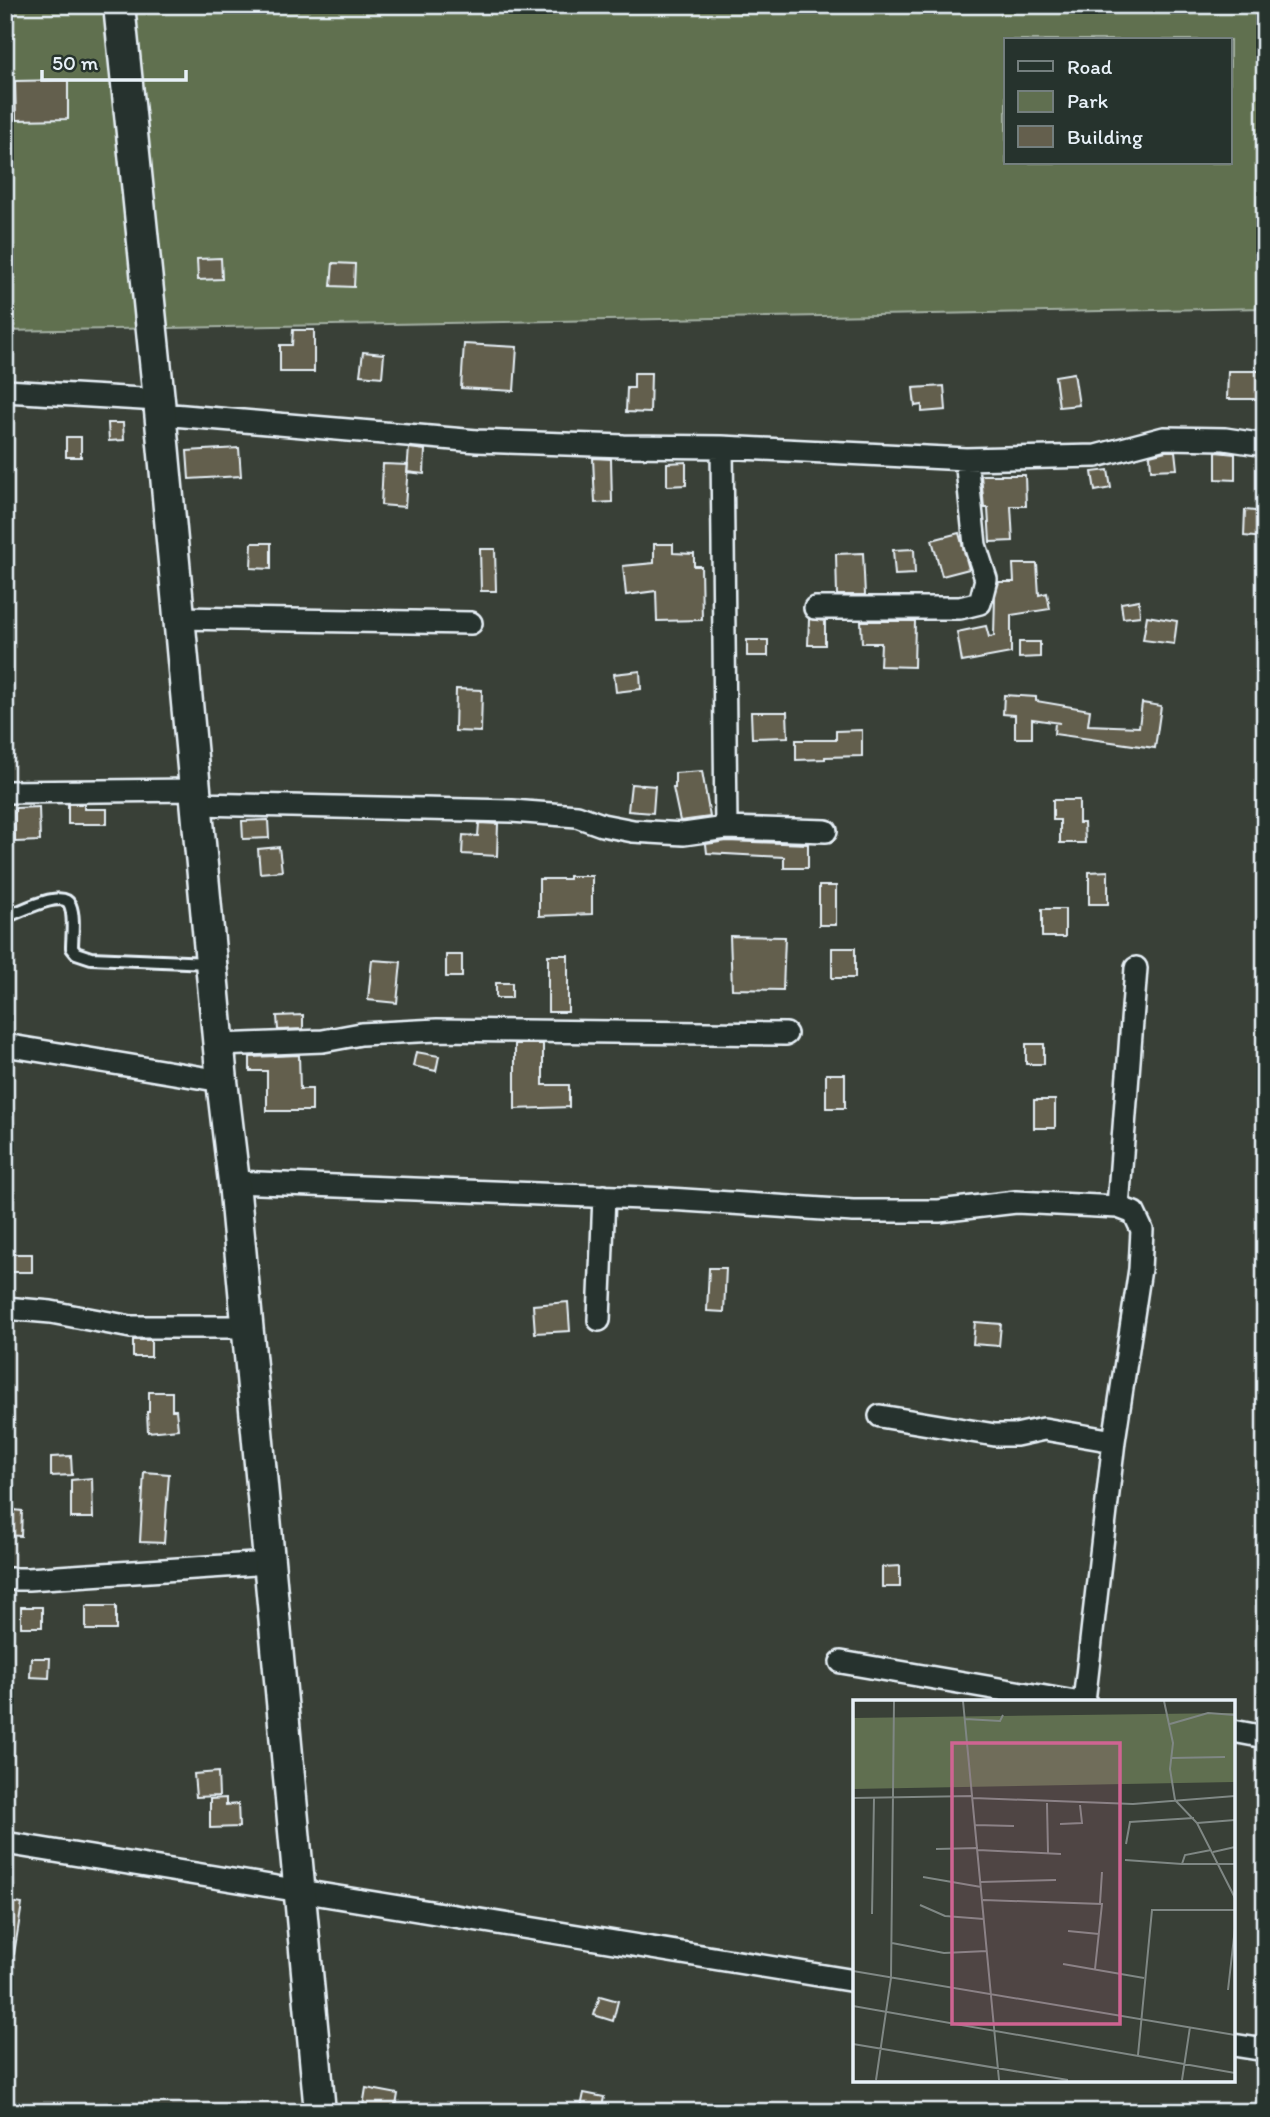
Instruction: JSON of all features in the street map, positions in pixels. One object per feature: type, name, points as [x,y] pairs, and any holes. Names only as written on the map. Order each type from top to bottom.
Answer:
[{"type":"street","points":[[119,5],[234,1182],[320,2112]]},
{"type":"street","points":[[5,391],[477,441],[722,447],[966,459],[1096,456],[1164,438],[1225,439],[1265,445]]},
{"type":"street","points":[[722,447],[726,828]]},
{"type":"street","points":[[815,608],[960,608],[980,603],[986,579],[975,545],[966,459]]},
{"type":"street","points":[[179,618],[471,623]]},
{"type":"street","points":[[5,792],[196,797],[512,811],[577,816],[602,825],[633,831],[684,834],[726,828],[826,831]]},
{"type":"street","points":[[1118,1207],[1136,968]]},
{"type":"street","points":[[219,1045],[323,1041],[361,1034],[437,1030],[786,1034]]},
{"type":"street","points":[[5,1045],[222,1080]]},
{"type":"street","points":[[234,1182],[604,1196],[853,1211],[939,1211],[1016,1202],[1118,1207],[1134,1213],[1142,1230],[1140,1269],[1114,1441],[1084,1700]]},
{"type":"street","points":[[599,1320],[604,1196]]},
{"type":"street","points":[[5,1308],[51,1312],[131,1327],[247,1327]]},
{"type":"street","points":[[880,1416],[995,1435],[1044,1429],[1114,1441]]},
{"type":"street","points":[[5,1579],[41,1579],[270,1563]]},
{"type":"street","points":[[841,1662],[1063,1700]]},
{"type":"street","points":[[1235,1731],[1265,1737]]},
{"type":"street","points":[[5,1843],[853,1982]]},
{"type":"street","points":[[1235,2045],[1265,2050]]},
{"type":"lane","points":[[5,917],[50,899],[64,898],[68,900],[72,911],[72,948],[76,953],[92,958],[211,963]]},
{"type":"green space","points":[[5,5],[1265,5],[1265,308],[5,331]]},
{"type":"building","points":[[68,80],[68,119],[16,120],[15,81]]},
{"type":"building","points":[[221,258],[222,279],[198,280],[197,259]]},
{"type":"building","points":[[333,263],[355,264],[354,287],[331,286]]},
{"type":"building","points":[[293,330],[314,330],[314,372],[280,372],[280,345],[292,345]]},
{"type":"building","points":[[464,344],[517,347],[514,391],[461,388]]},
{"type":"building","points":[[363,352],[384,354],[382,377],[360,375]]},
{"type":"building","points":[[1228,371],[1265,371],[1265,399],[1227,399]]},
{"type":"building","points":[[634,373],[651,373],[650,413],[626,412],[627,388],[634,388]]},
{"type":"building","points":[[1074,373],[1079,405],[1059,407],[1055,376]]},
{"type":"building","points":[[944,386],[946,410],[922,412],[922,405],[915,406],[913,388]]},
{"type":"building","points":[[108,423],[123,423],[124,440],[109,441]]},
{"type":"building","points":[[66,437],[81,437],[81,457],[66,457]]},
{"type":"building","points":[[239,448],[241,476],[189,479],[187,451]]},
{"type":"building","points":[[409,448],[425,450],[424,474],[407,472]]},
{"type":"building","points":[[1175,451],[1177,469],[1151,470],[1150,455]]},
{"type":"building","points":[[1216,452],[1235,454],[1235,480],[1216,479]]},
{"type":"building","points":[[593,458],[611,459],[612,502],[595,503]]},
{"type":"building","points":[[686,462],[686,485],[667,486],[667,463]]},
{"type":"building","points":[[383,464],[408,465],[405,507],[381,505]]},
{"type":"building","points":[[1108,470],[1111,488],[1095,491],[1092,472]]},
{"type":"building","points":[[981,475],[1025,475],[1026,506],[1011,506],[1013,541],[990,542],[988,508],[984,508]]},
{"type":"building","points":[[1245,510],[1265,512],[1265,538],[1244,536]]},
{"type":"building","points":[[959,533],[969,569],[942,576],[932,540]]},
{"type":"building","points":[[252,543],[271,543],[271,569],[251,568]]},
{"type":"building","points":[[654,544],[673,544],[673,553],[694,554],[694,566],[701,566],[702,620],[657,621],[656,591],[626,595],[623,566],[654,563]]},
{"type":"building","points":[[480,549],[495,549],[496,591],[481,591]]},
{"type":"building","points":[[914,549],[915,574],[895,575],[893,550]]},
{"type":"building","points":[[863,553],[865,595],[837,595],[836,554]]},
{"type":"building","points":[[1013,564],[1037,564],[1039,595],[1047,593],[1050,609],[1011,615],[1011,653],[962,662],[957,632],[986,626],[989,637],[994,636],[995,596],[999,582],[1014,582]]},
{"type":"building","points":[[1139,600],[1140,616],[1123,618],[1121,603]]},
{"type":"building","points":[[1147,616],[1177,621],[1174,644],[1143,640]]},
{"type":"building","points":[[809,619],[825,621],[825,645],[808,645]]},
{"type":"building","points":[[861,621],[915,621],[914,667],[880,666],[881,643],[862,643]]},
{"type":"building","points":[[747,640],[768,640],[768,656],[747,656]]},
{"type":"building","points":[[1019,642],[1040,642],[1040,657],[1019,658]]},
{"type":"building","points":[[640,671],[641,689],[616,692],[614,674]]},
{"type":"building","points":[[456,689],[482,690],[481,732],[455,731]]},
{"type":"building","points":[[1004,695],[1036,697],[1036,701],[1090,710],[1088,725],[1139,727],[1142,703],[1161,706],[1155,748],[1054,734],[1055,723],[1060,723],[1032,719],[1032,738],[1015,738],[1015,715],[1003,714]]},
{"type":"building","points":[[751,712],[787,712],[788,737],[752,738]]},
{"type":"building","points":[[862,730],[862,756],[796,760],[796,740],[836,740],[836,731]]},
{"type":"building","points":[[702,771],[710,817],[680,821],[673,788],[675,773]]},
{"type":"building","points":[[631,784],[655,786],[653,813],[628,811]]},
{"type":"building","points":[[1053,800],[1079,800],[1079,823],[1084,823],[1085,843],[1060,843],[1060,820],[1053,820]]},
{"type":"building","points":[[68,804],[84,804],[84,809],[107,809],[107,824],[68,824]]},
{"type":"building","points":[[39,807],[40,841],[15,842],[15,808]]},
{"type":"building","points":[[268,820],[269,838],[243,839],[242,821]]},
{"type":"building","points":[[479,823],[498,824],[497,856],[462,854],[463,835],[478,836]]},
{"type":"building","points":[[727,841],[808,844],[808,868],[784,868],[784,857],[707,853],[706,844]]},
{"type":"building","points":[[279,847],[282,871],[260,873],[258,849]]},
{"type":"building","points":[[1108,871],[1108,904],[1089,904],[1089,872]]},
{"type":"building","points":[[569,876],[592,876],[592,914],[539,916],[539,879],[569,879]]},
{"type":"building","points":[[819,886],[836,886],[836,925],[819,925]]},
{"type":"building","points":[[1042,909],[1065,909],[1065,937],[1042,937]]},
{"type":"building","points":[[730,936],[785,937],[783,990],[732,989]]},
{"type":"building","points":[[832,948],[855,948],[855,978],[832,978]]},
{"type":"building","points":[[446,955],[462,955],[462,977],[446,977]]},
{"type":"building","points":[[548,955],[568,955],[568,1012],[548,1012]]},
{"type":"building","points":[[372,960],[401,962],[397,1003],[368,1000]]},
{"type":"building","points":[[496,983],[512,983],[512,998],[496,998]]},
{"type":"building","points":[[303,1015],[303,1029],[278,1030],[277,1016]]},
{"type":"building","points":[[515,1044],[543,1044],[543,1085],[569,1085],[569,1107],[515,1109]]},
{"type":"building","points":[[1026,1044],[1044,1044],[1044,1064],[1026,1064]]},
{"type":"building","points":[[416,1052],[439,1056],[436,1071],[413,1066]]},
{"type":"building","points":[[299,1055],[300,1089],[312,1089],[312,1111],[267,1111],[267,1071],[250,1071],[250,1057]]},
{"type":"building","points":[[826,1074],[845,1074],[845,1108],[826,1108]]},
{"type":"building","points":[[1034,1100],[1055,1100],[1055,1128],[1034,1128]]},
{"type":"building","points":[[5,1254],[32,1254],[32,1272],[5,1272]]},
{"type":"building","points":[[709,1268],[726,1268],[724,1312],[707,1311]]},
{"type":"building","points":[[568,1302],[570,1331],[535,1333],[533,1305]]},
{"type":"building","points":[[975,1322],[1001,1324],[999,1346],[973,1344]]},
{"type":"building","points":[[133,1340],[151,1340],[151,1357],[133,1357]]},
{"type":"building","points":[[149,1392],[172,1392],[172,1410],[176,1410],[178,1429],[148,1432]]},
{"type":"building","points":[[71,1456],[72,1475],[51,1476],[51,1457]]},
{"type":"building","points":[[144,1472],[169,1474],[164,1543],[140,1542]]},
{"type":"building","points":[[92,1478],[93,1518],[71,1518],[71,1480]]},
{"type":"building","points":[[5,1509],[22,1511],[21,1536],[5,1535]]},
{"type":"building","points":[[900,1566],[900,1587],[882,1587],[882,1567]]},
{"type":"building","points":[[86,1606],[116,1606],[116,1630],[86,1630]]},
{"type":"building","points":[[21,1607],[42,1607],[42,1627],[21,1627]]},
{"type":"building","points":[[31,1658],[50,1658],[49,1678],[30,1677]]},
{"type":"building","points":[[218,1772],[219,1796],[196,1797],[194,1774]]},
{"type":"building","points":[[226,1798],[226,1805],[238,1804],[239,1827],[210,1828],[210,1799]]},
{"type":"building","points":[[5,1901],[22,1904],[14,1954],[5,1954]]},
{"type":"building","points":[[600,1996],[618,2001],[613,2021],[594,2015]]},
{"type":"building","points":[[366,2088],[398,2094],[395,2112],[362,2112]]},
{"type":"building","points":[[584,2093],[604,2097],[601,2112],[580,2112]]}]
